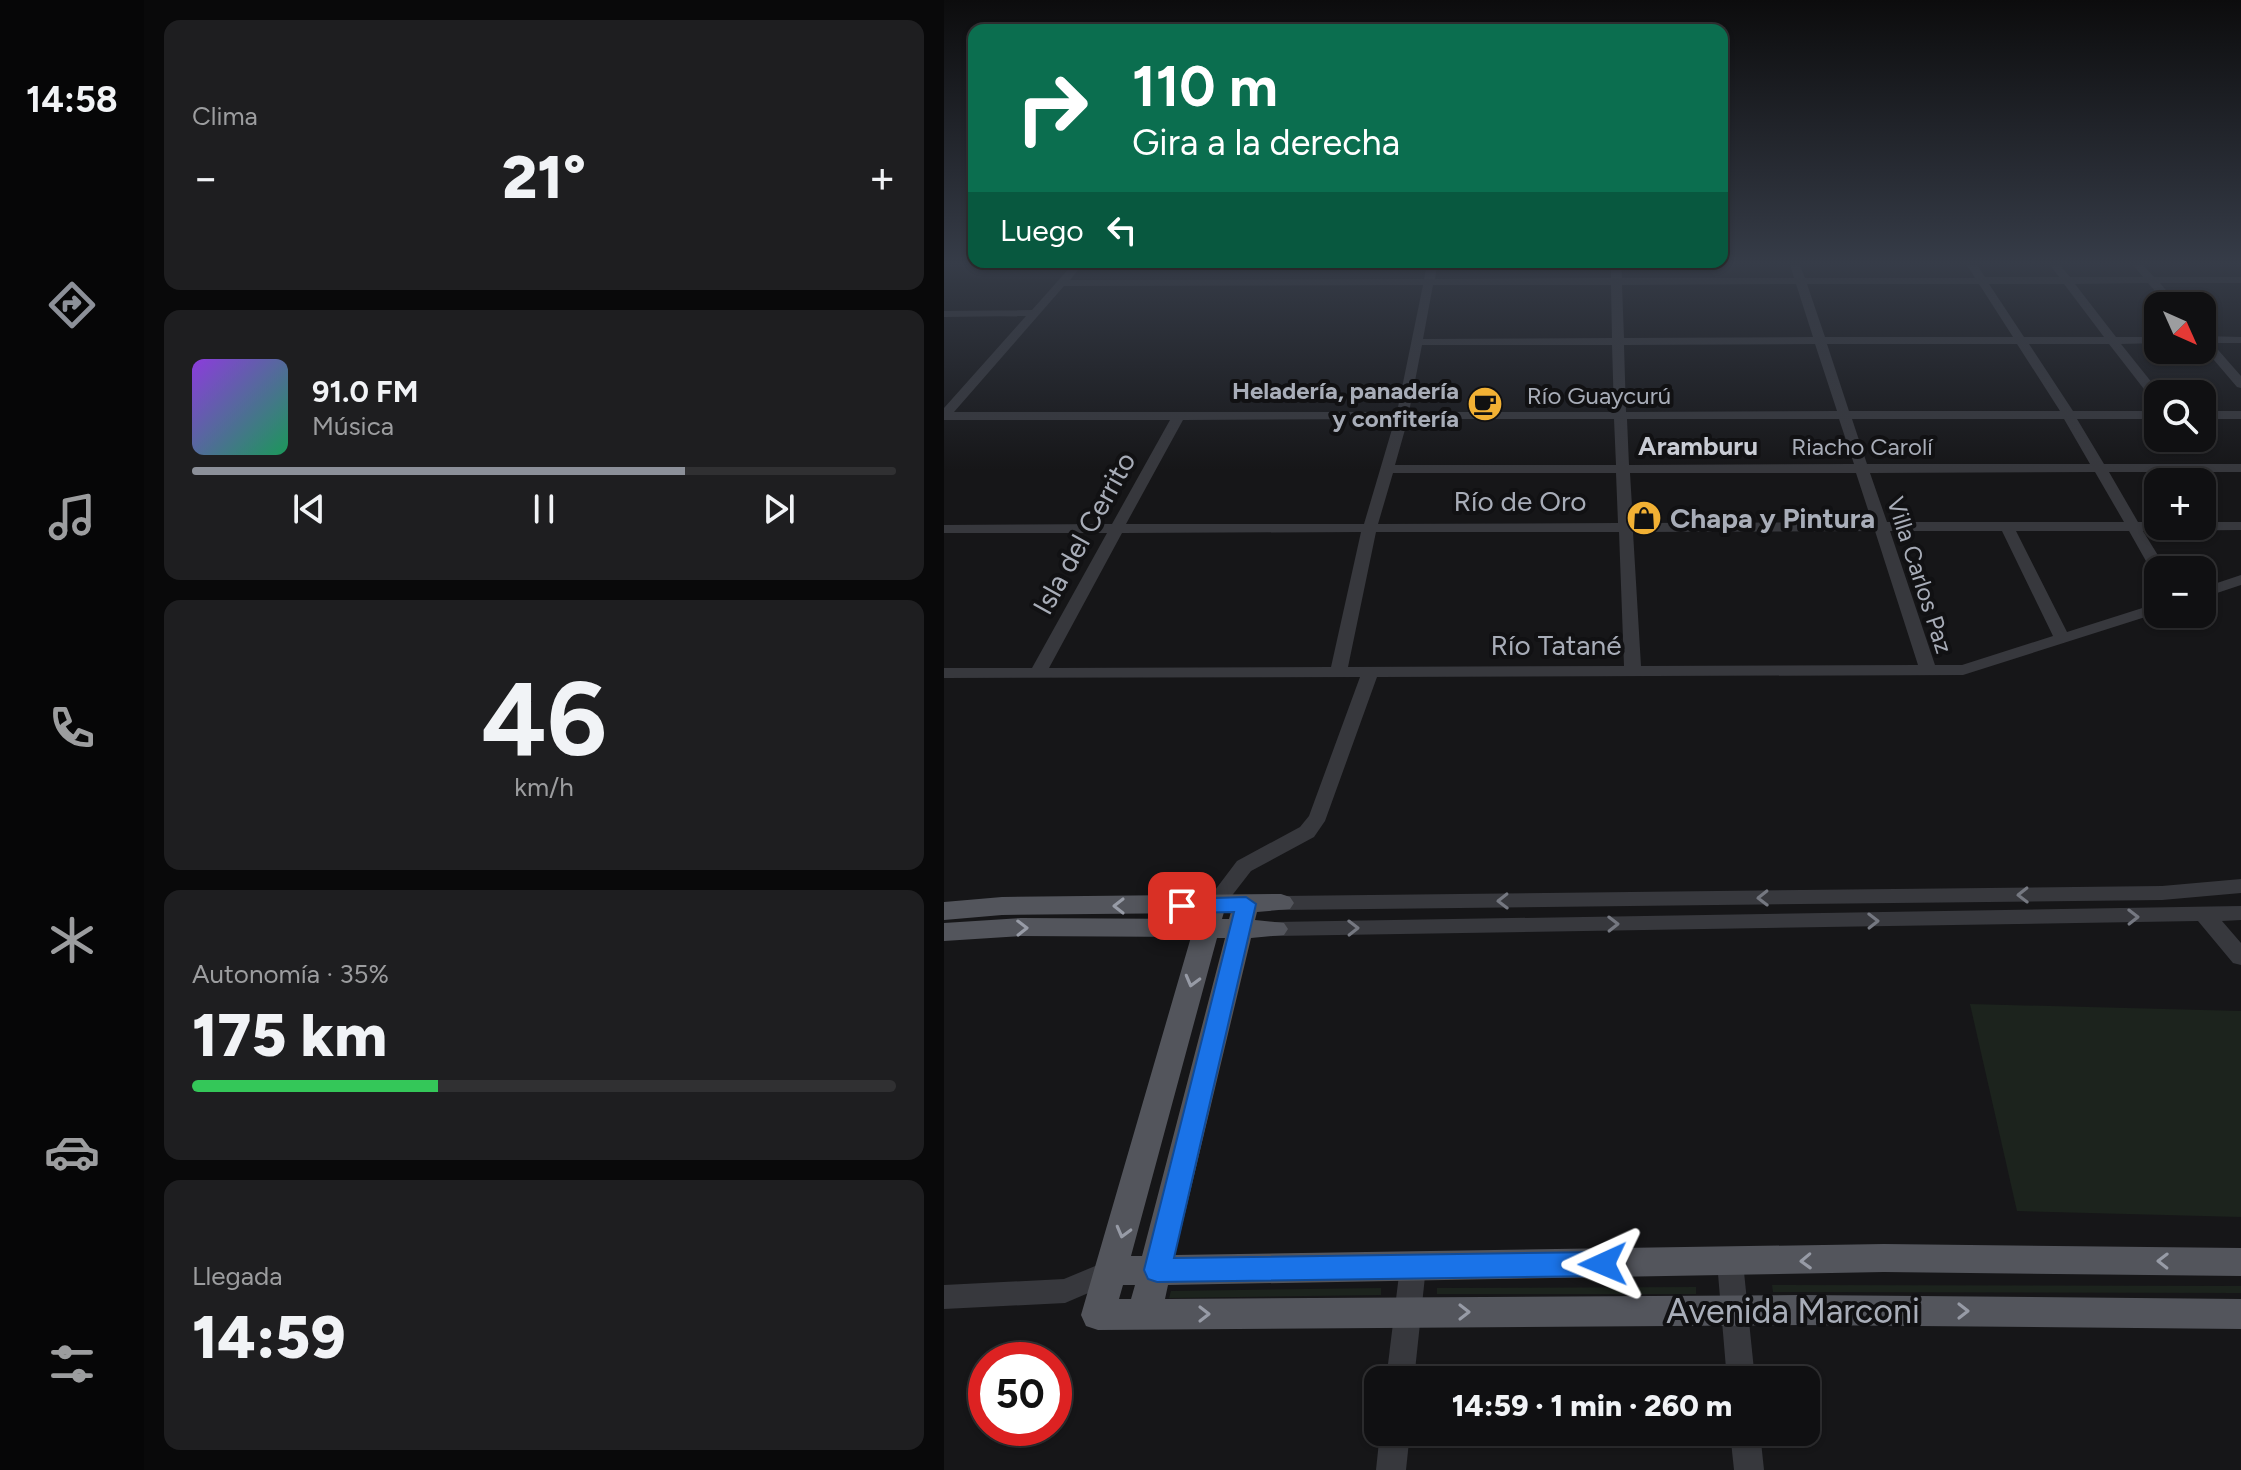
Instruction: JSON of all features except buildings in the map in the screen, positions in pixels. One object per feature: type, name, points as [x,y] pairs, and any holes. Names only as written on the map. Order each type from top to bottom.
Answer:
[{"type":"main road","points":[[944,932],[1243,917],[1281,903]]},
{"type":"main road","points":[[944,911],[1002,906],[1209,918]]},
{"type":"main road","points":[[1243,917],[1275,929]]},
{"type":"main road","points":[[1144,1315],[1243,917]]},
{"type":"main road","points":[[1098,1315],[1209,918]]},
{"type":"main road","name":"Avenida Marconi","points":[[1112,1271],[1884,1258],[2241,1262]]},
{"type":"main road","name":"Avenida Marconi","points":[[1098,1315],[1735,1310],[2241,1314]]},
{"type":"street","points":[[944,416],[1017,334]]},
{"type":"street","points":[[1338,673],[1370,527],[1402,417],[1418,334]]},
{"type":"street","points":[[1617,334],[1633,670]]},
{"type":"street","name":"Villa Carlos Paz","points":[[1816,334],[1928,670]]},
{"type":"street","points":[[2017,334],[2151,556]]},
{"type":"street","points":[[2106,334],[2144,381]]},
{"type":"street","points":[[1417,342],[2144,340]]},
{"type":"street","points":[[2216,340],[2241,340]]},
{"type":"street","points":[[2216,356],[2241,384]]},
{"type":"street","name":"Río Guaycurú","points":[[944,416],[2144,415]]},
{"type":"street","points":[[2216,415],[2241,415]]},
{"type":"street","name":"Isla del Cerrito","points":[[1038,673],[1177,418]]},
{"type":"street","name":"Riacho Carolí","points":[[1387,469],[2241,468]]},
{"type":"street","name":"Río de Oro","points":[[944,529],[2241,526]]},
{"type":"street","points":[[2007,527],[2062,638]]},
{"type":"street","points":[[2216,588],[2241,580]]},
{"type":"street","name":"Río Tatané","points":[[944,673],[1963,670],[2144,612]]},
{"type":"street","points":[[1209,918],[1244,866],[1307,832],[1318,817],[1370,672]]},
{"type":"street","points":[[1281,903],[2162,893],[2241,886]]},
{"type":"street","points":[[1275,929],[2206,916],[2241,913]]},
{"type":"street","points":[[2206,916],[2241,957]]},
{"type":"street","points":[[1730,1262],[1740,1366]]},
{"type":"street","points":[[1402,1366],[1413,1267]]},
{"type":"street","name":"Avenida Marconi","points":[[944,1297],[1065,1291],[1112,1271]]},
{"type":"street","points":[[1065,1291],[1098,1315]]},
{"type":"street","points":[[1391,1470],[1394,1446]]},
{"type":"street","points":[[1746,1446],[1749,1470]]},
{"type":"shaded area","points":[[1970,1004],[2241,1011],[2241,1217],[2017,1211]]},
{"type":"shaded area","points":[[1772,1285],[2241,1286],[2241,1293],[1773,1292]]},
{"type":"shaded area","points":[[1696,1287],[1696,1294],[1437,1294],[1437,1288]]},
{"type":"shaded area","points":[[1381,1288],[1381,1295],[1169,1298],[1171,1291]]},
{"type":"place","name":"Heladería, panadería y confitería","points":[[1485,404]]},
{"type":"place","name":"Chapa y Pintura","points":[[1644,518]]},
{"type":"district","name":"Aramburu","points":[[1698,446]]},
{"type":"route","points":[[1182,906],[1246,904],[1157,1270],[1603,1264]]}]
